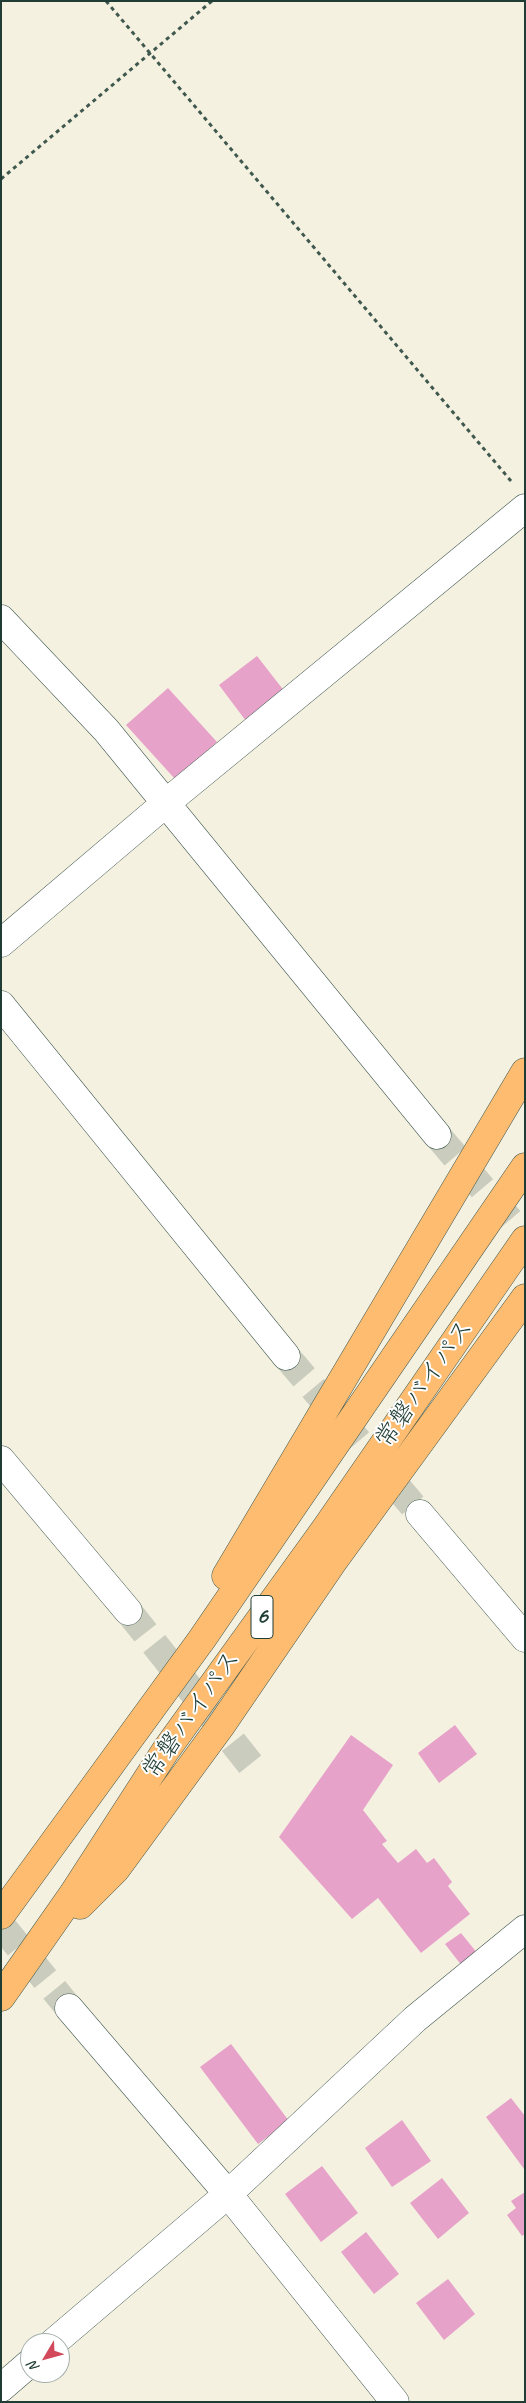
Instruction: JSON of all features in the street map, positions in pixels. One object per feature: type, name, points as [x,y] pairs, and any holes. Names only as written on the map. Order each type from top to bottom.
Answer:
[{"type":"highway","points":[[150,1710],[274,1491],[525,1072]]},
{"type":"highway","name":"常磐バイパス","points":[[1,1915],[208,1631],[525,1167]]},
{"type":"highway","name":"常磐バイパス","points":[[1,1997],[73,1894],[166,1750],[326,1528],[525,1240]]},
{"type":"highway","points":[[31,1954],[116,1869],[220,1727],[332,1563],[525,1298]]},
{"type":"street","points":[[1,943],[166,803],[525,508]]},
{"type":"street","points":[[1,619],[106,730],[437,1135]]},
{"type":"street","points":[[1,1005],[286,1356]]},
{"type":"street","points":[[1,1460],[128,1611]]},
{"type":"street","points":[[420,1514],[525,1638]]},
{"type":"street","points":[[66,2333],[228,2194],[415,2019],[525,1929]]},
{"type":"street","points":[[69,2008],[228,2194],[396,2402]]},
{"type":"street","points":[[1,2388],[20,2372]]},
{"type":"path","points":[[106,1],[512,481]]},
{"type":"path","points":[[1,179],[212,1]]},
{"type":"building","points":[[257,656],[285,692],[246,721],[219,685]]},
{"type":"building","points":[[168,688],[217,742],[175,779],[126,725]]},
{"type":"building","points":[[455,1725],[477,1754],[439,1783],[418,1753]]},
{"type":"building","points":[[351,1735],[393,1765],[363,1810],[387,1841],[382,1844],[398,1863],[416,1849],[427,1863],[434,1858],[452,1882],[448,1886],[470,1914],[421,1953],[378,1898],[352,1919],[279,1837]]},
{"type":"building","points":[[461,1933],[478,1954],[462,1966],[445,1944]]},
{"type":"building","points":[[231,2044],[289,2121],[258,2144],[200,2067]]},
{"type":"building","points":[[511,2098],[525,2116],[524,2169],[486,2117]]},
{"type":"building","points":[[402,2120],[431,2161],[392,2187],[365,2148]]},
{"type":"building","points":[[322,2166],[358,2213],[321,2242],[285,2194]]},
{"type":"building","points":[[442,2178],[469,2213],[438,2239],[410,2203]]},
{"type":"building","points":[[525,2192],[525,2234],[522,2236],[507,2215],[516,2208],[511,2201]]},
{"type":"building","points":[[366,2232],[399,2274],[374,2294],[341,2252]]},
{"type":"building","points":[[448,2279],[475,2314],[444,2340],[416,2303]]},
{"type":"tunnel","points":[[437,1135],[525,1238]]},
{"type":"tunnel","points":[[286,1356],[420,1514]]},
{"type":"tunnel","points":[[128,1611],[259,1775]]},
{"type":"tunnel","points":[[1,1925],[69,2008]]}]
